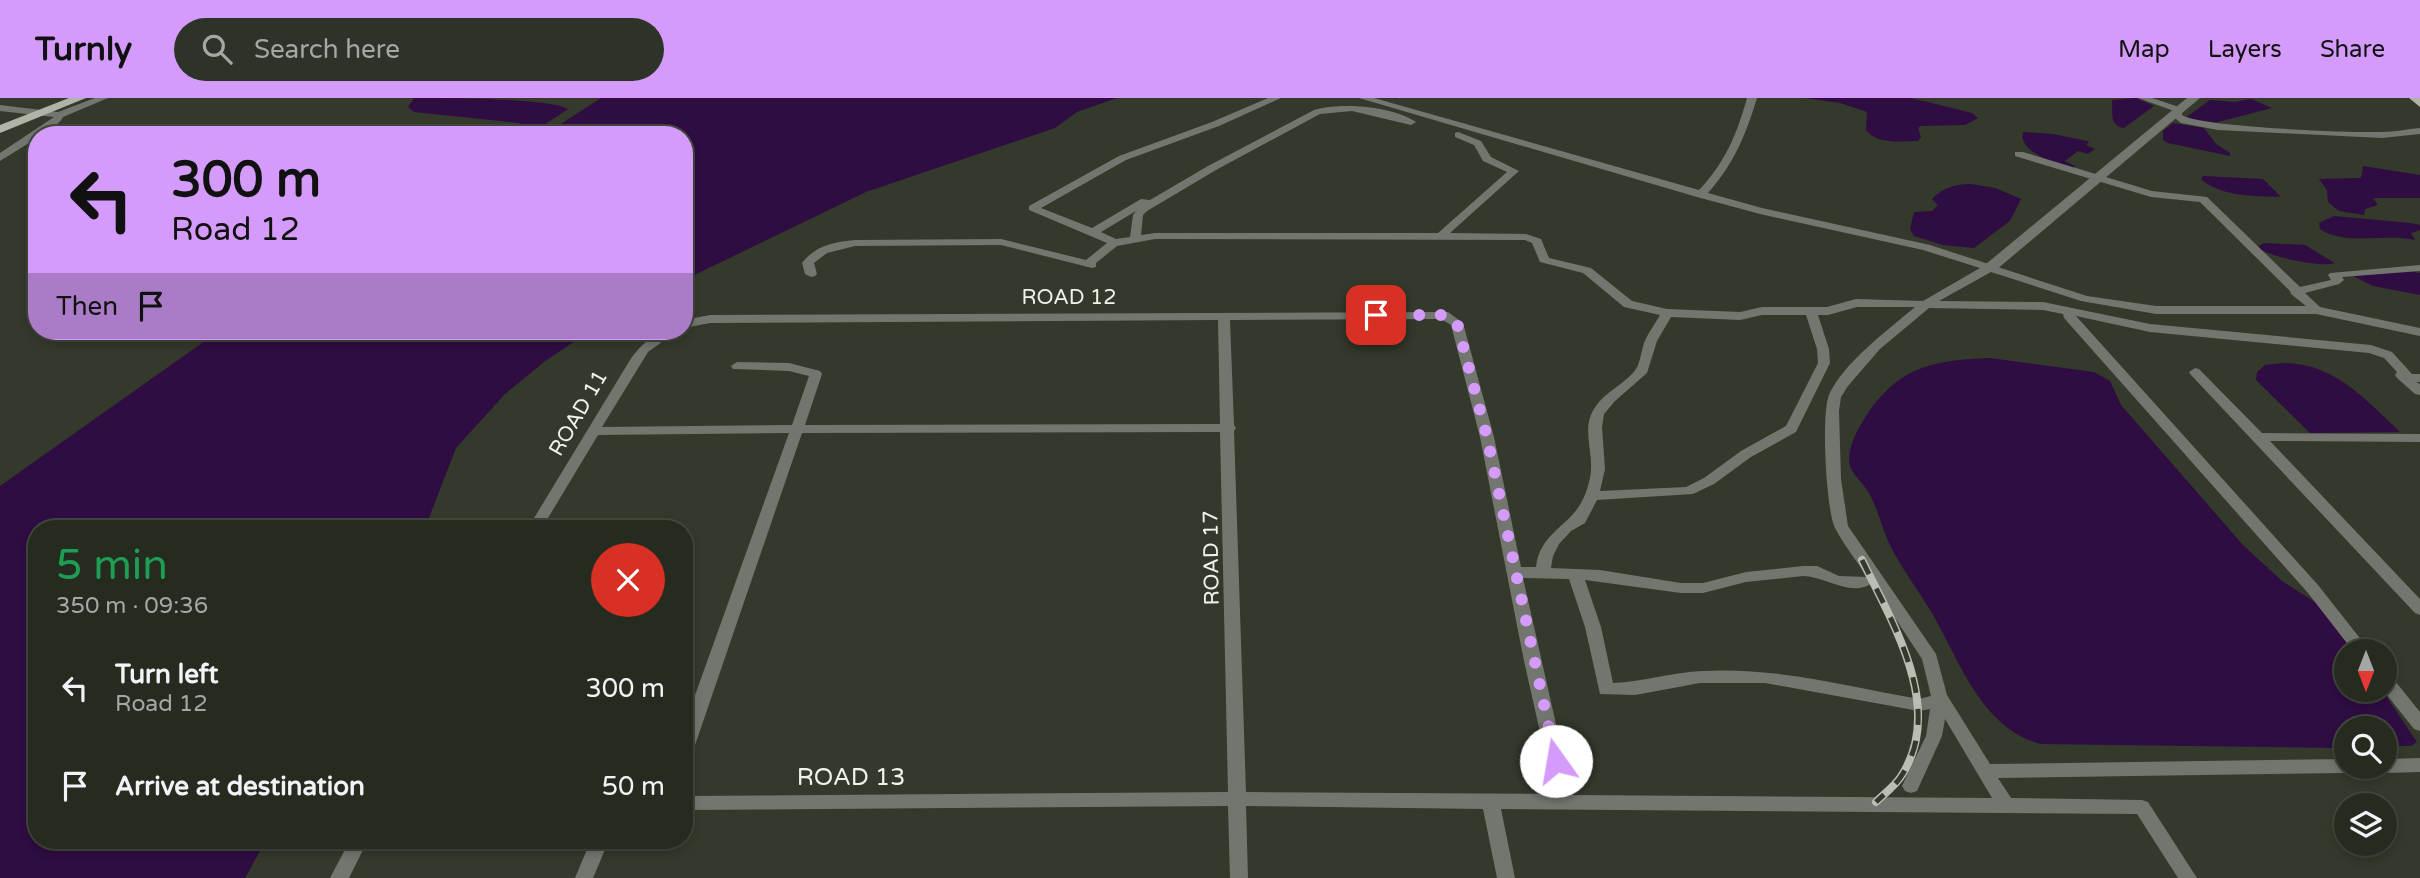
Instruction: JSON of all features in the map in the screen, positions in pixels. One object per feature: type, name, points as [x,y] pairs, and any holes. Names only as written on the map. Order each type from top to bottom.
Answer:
[{"type":"main road","points":[[0,129],[80,98]]},
{"type":"main road","points":[[2415,98],[2420,103]]},
{"type":"street","points":[[0,108],[59,115],[103,98]]},
{"type":"street","points":[[1114,243],[1033,208],[1114,164],[1276,98]]},
{"type":"street","points":[[1093,232],[1206,163],[1334,98]]},
{"type":"street","points":[[1364,98],[1760,211],[1887,237],[1991,267],[2046,289],[2124,307],[2212,312],[2316,310],[2420,332]]},
{"type":"street","points":[[1701,195],[1729,161],[1742,139],[1752,98]]},
{"type":"street","points":[[2143,98],[2179,110]]},
{"type":"street","points":[[1911,786],[1934,736],[1940,699],[1930,658],[1841,526],[1830,430],[1835,397],[1842,384],[1876,346],[1927,303],[1991,267],[2194,98]]},
{"type":"street","points":[[1135,237],[1138,215],[1162,197],[1317,112],[1339,107],[1364,110],[1472,139],[1478,143],[1488,159],[1513,169],[1512,173],[1439,238]]},
{"type":"street","points":[[2179,110],[2177,116],[2185,121],[2218,127],[2382,135],[2420,131]]},
{"type":"street","points":[[48,126],[58,119],[59,115]]},
{"type":"street","points":[[0,158],[28,139]]},
{"type":"street","points":[[2019,154],[2096,180],[2151,194],[2203,199],[2316,310]]},
{"type":"street","points":[[811,274],[808,263],[814,255],[836,245],[855,243],[1001,242],[1090,265],[1114,243],[1135,237],[1533,238],[1544,260],[1587,270],[1629,304],[1667,313],[1727,316],[1762,311],[1837,309],[1856,303],[2026,305],[2150,328],[2371,349],[2388,355],[2407,377],[2420,378]]},
{"type":"street","points":[[2295,292],[2335,282],[2338,280],[2334,275],[2344,273],[2420,268]]},
{"type":"street","points":[[1592,496],[1688,491],[1709,481],[1746,454],[1791,429],[1824,363],[1823,349],[1811,311]]},
{"type":"street","points":[[2065,312],[2092,338],[2313,589],[2353,639]]},
{"type":"street","points":[[1543,572],[1542,561],[1548,548],[1569,524],[1580,520],[1592,496],[1598,470],[1595,427],[1598,414],[1610,398],[1640,373],[1651,341],[1667,313]]},
{"type":"street","name":"ROAD 12","points":[[693,323],[718,319],[1444,315],[1453,318],[1457,323],[1487,437],[1516,572]]},
{"type":"street","name":"ROAD 17","points":[[1224,316],[1230,428],[1239,878]]},
{"type":"street","points":[[2368,323],[2372,335],[2371,349]]},
{"type":"street","name":"ROAD 11","points":[[540,520],[643,349],[657,340]]},
{"type":"street","points":[[2371,349],[2420,391]]},
{"type":"street","points":[[693,725],[817,374],[789,367],[737,366]]},
{"type":"street","points":[[2195,372],[2420,609]]},
{"type":"street","points":[[595,431],[1230,428]]},
{"type":"street","points":[[2258,438],[2420,438]]},
{"type":"street","points":[[1565,802],[1516,572],[1600,575],[1681,588],[1703,588],[1746,576],[1802,570],[1816,571],[1837,581],[1865,582]]},
{"type":"street","points":[[1574,574],[1593,627],[1606,690],[1700,677],[1765,677],[1919,705],[1942,700],[2006,806]]},
{"type":"street","points":[[2398,696],[2420,724]]},
{"type":"street","points":[[2397,766],[2420,765]]},
{"type":"street","points":[[1985,771],[2334,766]]},
{"type":"street","name":"ROAD 13","points":[[693,803],[1237,799],[2143,807],[2188,878]]},
{"type":"street","points":[[1490,801],[1506,878]]},
{"type":"street","points":[[339,878],[354,849]]},
{"type":"street","points":[[584,878],[596,849]]},
{"type":"shaded area","points":[[414,98],[519,101],[557,105],[568,109],[542,126],[528,126],[414,112],[408,107]]},
{"type":"shaded area","points":[[601,98],[1117,98],[1077,112],[1055,128],[866,192],[693,276],[693,126],[558,126]]},
{"type":"shaded area","points":[[1805,98],[1911,98],[1972,113],[1978,118],[1965,125],[1921,126],[1918,128],[1921,137],[1918,141],[1890,141],[1876,138],[1866,130],[1867,112],[1840,103]]},
{"type":"shaded area","points":[[2136,98],[2154,106],[2124,128],[2119,127],[2113,118],[2112,100]]},
{"type":"shaded area","points":[[2251,99],[2272,108],[2214,123],[2185,118],[2210,100],[2235,102]]},
{"type":"shaded area","points":[[2173,123],[2204,128],[2230,156],[2168,143],[2163,140],[2163,131]]},
{"type":"shaded area","points":[[2023,132],[2053,134],[2087,141],[2089,142],[2086,145],[2095,149],[2088,154],[2078,151],[2065,161],[2075,166],[2071,169],[2032,151],[2023,139]]},
{"type":"shaded area","points":[[2363,166],[2420,175],[2420,198],[2373,198],[2378,205],[2365,209],[2364,215],[2339,211],[2328,202],[2327,190],[2319,179],[2361,178]]},
{"type":"shaded area","points":[[2203,176],[2263,179],[2281,197],[2228,192],[2209,185],[2201,179]]},
{"type":"shaded area","points":[[1971,184],[1995,188],[2021,199],[2010,221],[1974,248],[1943,245],[1914,236],[1910,229],[1914,212],[1932,211],[1938,205],[1932,199],[1940,192]]},
{"type":"shaded area","points":[[2334,216],[2410,223],[2420,225],[2420,230],[2411,233],[2415,240],[2341,237],[2320,229],[2319,223]]},
{"type":"shaded area","points":[[2264,243],[2305,245],[2335,263],[2308,263],[2283,258],[2257,247]]},
{"type":"shaded area","points":[[2408,271],[2420,273],[2420,295],[2373,286],[2353,276]]},
{"type":"shaded area","points":[[206,340],[577,340],[505,394],[456,448],[428,520],[28,520],[28,849],[261,849],[245,878],[0,878],[0,486]]},
{"type":"shaded area","points":[[1990,358],[2094,372],[2110,381],[2121,405],[2243,545],[2282,581],[2315,602],[2346,639],[2334,639],[2334,702],[2390,702],[2417,742],[2411,746],[2397,746],[2397,716],[2334,716],[2334,748],[2041,744],[2020,736],[2003,724],[1974,691],[1932,613],[1897,557],[1873,502],[1851,469],[1849,459],[1853,440],[1882,395],[1908,374],[1937,363]]},
{"type":"shaded area","points":[[2283,363],[2318,369],[2333,376],[2348,385],[2400,432],[2310,433],[2256,380],[2257,372],[2265,365]]},
{"type":"railway","points":[[1862,560],[1887,610],[1909,665],[1916,693],[1918,721],[1914,749],[1902,775],[1876,802]]},
{"type":"route","points":[[1376,315],[1444,315],[1453,318],[1457,323],[1487,437],[1532,661],[1556,761]]}]
